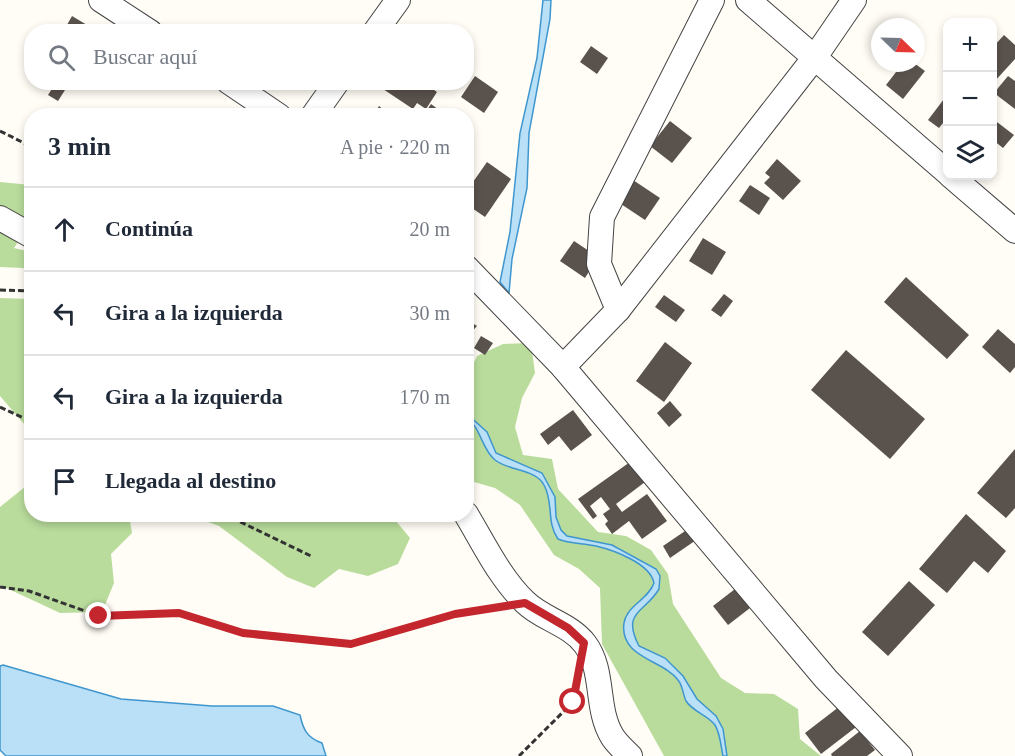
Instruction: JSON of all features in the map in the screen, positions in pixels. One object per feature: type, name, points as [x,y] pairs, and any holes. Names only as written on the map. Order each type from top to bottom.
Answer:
[{"type":"street","points":[[101,0],[138,24]]},
{"type":"street","points":[[381,24],[398,0]]},
{"type":"street","points":[[618,310],[599,264],[602,217],[712,0]]},
{"type":"street","points":[[748,0],[943,168]]},
{"type":"street","points":[[563,367],[618,310],[815,57],[854,0]]},
{"type":"street","points":[[241,90],[267,108]]},
{"type":"street","points":[[319,108],[331,90]]},
{"type":"street","points":[[956,180],[1012,222]]},
{"type":"street","points":[[0,218],[24,232]]},
{"type":"street","points":[[474,275],[563,367],[826,679],[900,756]]},
{"type":"street","points":[[471,522],[492,559],[525,603],[568,628],[584,643],[596,664],[607,725],[612,737],[630,756]]},
{"type":"path","points":[[0,131],[24,143]]},
{"type":"path","points":[[0,290],[24,291]]},
{"type":"path","points":[[0,407],[24,418]]},
{"type":"path","points":[[241,522],[311,556]]},
{"type":"path","points":[[0,587],[29,591],[99,616],[179,613],[243,633],[351,644],[455,614],[525,603]]},
{"type":"path","points":[[519,756],[573,702],[578,678]]},
{"type":"green space","points":[[0,182],[24,184],[24,236],[14,248],[24,250],[24,268],[0,267]]},
{"type":"green space","points":[[0,298],[24,299],[24,424],[0,396]]},
{"type":"green space","points":[[531,343],[535,373],[522,398],[515,427],[523,455],[552,459],[558,489],[598,532],[626,536],[651,550],[668,574],[673,604],[721,678],[745,693],[774,694],[798,709],[800,739],[821,756],[664,756],[602,644],[600,588],[579,569],[554,555],[520,505],[495,488],[474,482],[474,363],[477,356],[503,344]]},
{"type":"green space","points":[[24,488],[24,522],[130,522],[132,533],[111,554],[114,583],[102,612],[60,613],[0,585],[0,507]]},
{"type":"green space","points":[[208,522],[397,522],[410,538],[398,564],[368,576],[339,569],[314,588],[287,577],[219,526]]},
{"type":"water","points":[[543,0],[551,0],[550,19],[529,133],[527,188],[512,259],[509,293],[500,282],[510,232],[520,133],[537,58]]},
{"type":"water","points":[[474,420],[487,432],[496,453],[542,473],[555,497],[556,517],[561,530],[567,536],[612,545],[656,569],[660,576],[659,589],[637,613],[633,626],[634,634],[639,646],[665,658],[683,676],[697,699],[716,716],[723,729],[727,756],[723,756],[715,725],[689,705],[678,680],[671,673],[635,651],[628,644],[624,635],[626,617],[654,583],[646,569],[621,554],[596,546],[558,539],[552,526],[549,499],[544,485],[535,476],[495,460],[487,451]]},
{"type":"water","points":[[0,666],[121,699],[212,706],[273,706],[300,715],[306,732],[322,743],[326,756],[6,756],[0,750]]},
{"type":"building","points":[[72,16],[85,24],[68,24]]},
{"type":"building","points":[[1004,35],[1015,45],[1015,59],[997,79],[997,72],[997,43]]},
{"type":"building","points":[[591,46],[608,58],[597,74],[580,62]]},
{"type":"building","points":[[896,72],[924,72],[903,99],[886,85]]},
{"type":"building","points":[[475,76],[498,92],[484,113],[461,97],[466,90],[474,90]]},
{"type":"building","points":[[1008,76],[1015,81],[1015,109],[997,95],[997,89]]},
{"type":"building","points":[[51,90],[65,90],[58,101],[48,95]]},
{"type":"building","points":[[384,90],[434,90],[437,92],[427,108],[417,103],[412,108]]},
{"type":"building","points":[[943,100],[943,123],[939,128],[928,120]]},
{"type":"building","points":[[670,121],[692,138],[672,163],[650,146]]},
{"type":"building","points":[[997,122],[1014,135],[1003,148],[997,143]]},
{"type":"building","points":[[777,159],[801,181],[783,200],[764,183],[770,177],[765,173]]},
{"type":"building","points":[[487,162],[511,179],[485,217],[474,209],[474,181]]},
{"type":"building","points":[[630,178],[660,198],[645,220],[615,200]]},
{"type":"building","points":[[750,185],[770,198],[759,215],[739,201]]},
{"type":"building","points":[[703,238],[726,252],[712,275],[689,261]]},
{"type":"building","points":[[574,241],[598,257],[585,278],[560,261]]},
{"type":"building","points":[[906,277],[969,335],[947,359],[884,302]]},
{"type":"building","points":[[724,294],[733,301],[721,317],[711,310]]},
{"type":"building","points":[[664,295],[685,310],[676,322],[655,307]]},
{"type":"building","points":[[998,329],[1015,344],[1015,367],[1010,373],[982,347]]},
{"type":"building","points":[[481,336],[493,343],[485,355],[474,348]]},
{"type":"building","points":[[665,342],[692,363],[664,402],[636,381]]},
{"type":"building","points":[[846,350],[925,419],[890,459],[811,390]]},
{"type":"building","points":[[670,401],[682,415],[669,427],[657,413]]},
{"type":"building","points":[[573,410],[592,435],[571,451],[559,436],[548,445],[540,434]]},
{"type":"building","points":[[1015,449],[1015,508],[1006,518],[977,493]]},
{"type":"building","points":[[630,462],[645,482],[616,504],[622,512],[647,494],[667,521],[642,539],[629,521],[612,534],[605,524],[608,521],[603,514],[610,509],[601,497],[590,506],[597,516],[593,519],[578,499]]},
{"type":"building","points":[[966,514],[1006,551],[988,573],[974,561],[947,593],[919,569]]},
{"type":"building","points":[[691,527],[699,538],[670,558],[663,546]]},
{"type":"building","points":[[909,581],[935,605],[888,656],[862,632]]},
{"type":"building","points":[[735,589],[750,608],[728,625],[713,606]]},
{"type":"building","points":[[844,703],[860,724],[821,754],[805,733]]},
{"type":"building","points":[[860,731],[875,750],[867,756],[832,756],[831,754]]},
{"type":"route","points":[[99,616],[179,613],[243,633],[351,644],[455,614],[525,603],[568,628],[584,643],[573,702]]}]
